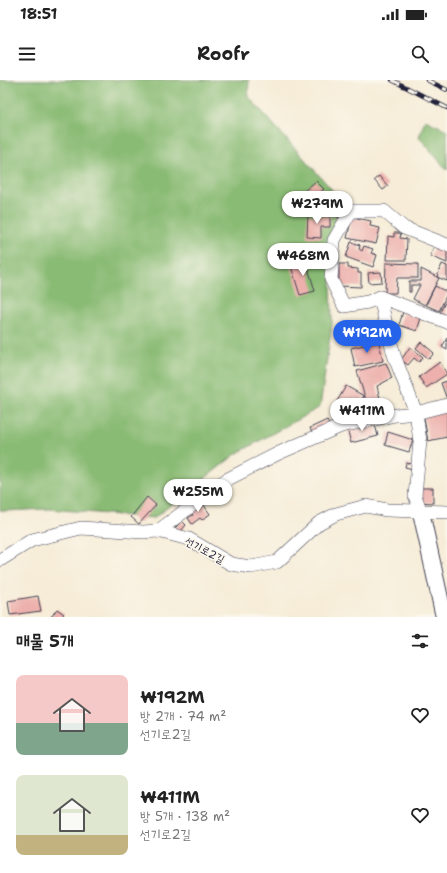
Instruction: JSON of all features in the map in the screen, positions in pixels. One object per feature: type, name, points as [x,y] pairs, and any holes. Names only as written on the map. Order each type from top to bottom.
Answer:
[{"type":"street","points":[[447,245],[404,228],[384,211],[351,211],[334,240],[332,279],[344,306],[368,302],[380,297],[447,322]]},
{"type":"street","points":[[380,297],[394,355],[416,413],[420,441],[415,496],[421,512],[444,617]]},
{"type":"street","points":[[158,531],[226,480],[278,453],[341,426],[396,415],[416,413],[447,405]]},
{"type":"street","name":"선기로2길","points":[[0,560],[32,540],[81,528],[143,532],[158,531],[189,539],[231,564],[251,567],[277,562],[319,523],[336,514],[366,506],[387,510],[447,512]]},
{"type":"green space","points":[[0,80],[249,80],[248,96],[351,211],[334,240],[331,279],[332,324],[320,407],[236,454],[154,518],[50,509],[0,510]]},
{"type":"green space","points":[[425,120],[447,130],[447,170],[419,137]]},
{"type":"building","points":[[379,176],[388,186],[383,190],[374,180]]},
{"type":"building","points":[[316,181],[324,189],[311,200],[304,191]]},
{"type":"building","points":[[339,196],[352,206],[339,218],[328,210]]},
{"type":"building","points":[[308,215],[330,216],[330,227],[321,227],[321,238],[307,237]]},
{"type":"building","points":[[352,217],[371,221],[370,226],[380,228],[376,244],[347,238]]},
{"type":"building","points":[[394,233],[401,233],[400,238],[407,239],[406,260],[387,260],[388,236],[394,237]]},
{"type":"building","points":[[351,242],[360,245],[359,249],[362,251],[364,246],[373,249],[371,253],[377,255],[373,267],[346,257]]},
{"type":"building","points":[[435,244],[447,248],[447,263],[430,256]]},
{"type":"building","points":[[305,258],[315,291],[300,295],[290,263]]},
{"type":"building","points":[[386,263],[418,264],[418,278],[397,278],[396,293],[385,293]]},
{"type":"building","points":[[339,264],[348,264],[348,268],[358,269],[358,273],[361,273],[361,287],[339,286]]},
{"type":"building","points":[[442,264],[447,266],[447,281],[437,277]]},
{"type":"building","points":[[421,269],[439,278],[425,305],[413,299],[420,285],[411,285],[411,292],[409,292],[409,281],[421,281]]},
{"type":"building","points":[[381,272],[382,282],[369,283],[368,273]]},
{"type":"building","points":[[435,286],[447,292],[439,311],[426,305]]},
{"type":"building","points":[[447,299],[447,316],[440,312]]},
{"type":"building","points":[[403,312],[421,318],[417,331],[399,325]]},
{"type":"building","points":[[366,322],[369,340],[345,343],[342,326]]},
{"type":"building","points":[[447,338],[447,350],[442,347]]},
{"type":"building","points":[[379,342],[383,361],[355,367],[351,348]]},
{"type":"building","points":[[421,342],[434,353],[429,359],[416,348]]},
{"type":"building","points":[[410,347],[423,357],[419,362],[414,358],[408,365],[401,360]]},
{"type":"building","points":[[440,362],[447,374],[426,388],[419,377]]},
{"type":"building","points":[[386,363],[392,378],[377,386],[381,403],[368,407],[357,371]]},
{"type":"building","points":[[447,381],[447,397],[446,397],[441,383]]},
{"type":"building","points":[[346,386],[364,396],[355,411],[349,407],[345,415],[333,408]]},
{"type":"building","points":[[447,408],[447,437],[428,441],[423,412]]},
{"type":"building","points":[[327,420],[330,428],[313,435],[310,428]]},
{"type":"building","points":[[374,421],[378,436],[351,443],[347,428]]},
{"type":"building","points":[[388,432],[413,440],[409,452],[385,445]]},
{"type":"building","points":[[406,463],[414,464],[413,469],[405,467]]},
{"type":"building","points":[[419,488],[433,488],[433,503],[419,502]]},
{"type":"building","points":[[147,497],[156,505],[139,524],[131,517]]},
{"type":"building","points":[[201,501],[210,514],[202,520],[200,518],[192,524],[188,518],[193,515],[189,509]]},
{"type":"building","points":[[182,521],[186,525],[180,532],[175,528]]},
{"type":"building","points":[[38,596],[41,611],[10,615],[8,601]]},
{"type":"building","points":[[57,609],[64,614],[61,617],[51,617]]},
{"type":"railway","points":[[392,80],[447,108]]},
{"type":"railway","points":[[427,80],[447,90]]}]
